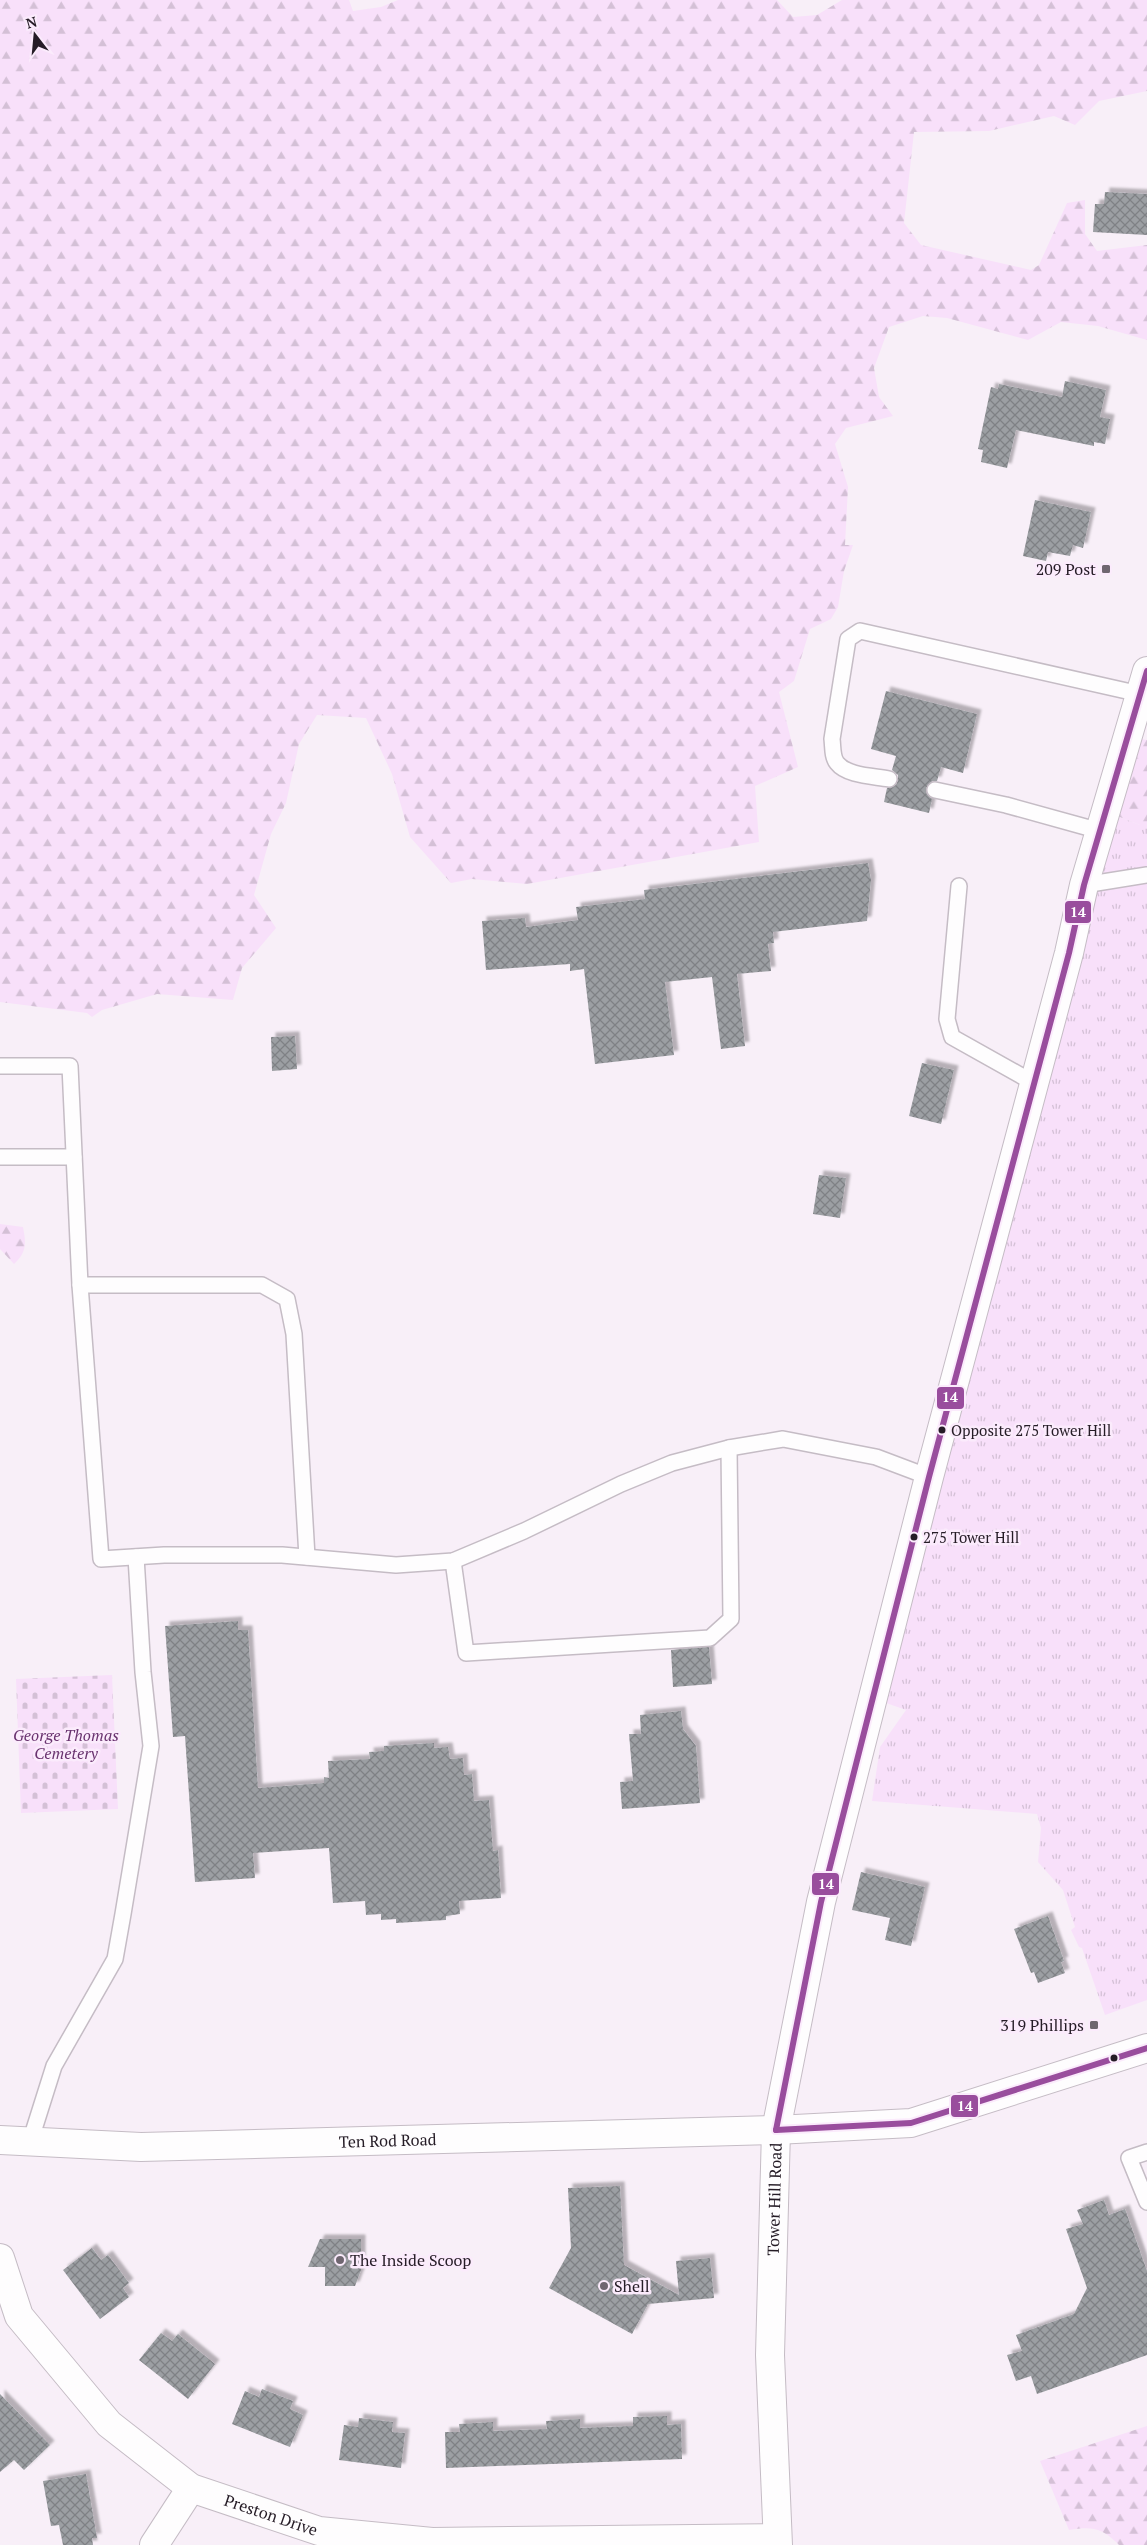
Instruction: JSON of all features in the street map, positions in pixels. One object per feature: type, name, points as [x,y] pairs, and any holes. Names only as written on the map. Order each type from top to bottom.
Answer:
[{"type":"main road","name":"Tower Hill Road","points":[[777,2541],[770,2355],[776,2130],[821,1902],[929,1477],[1069,953],[1084,885],[1144,683]]},
{"type":"main road","name":"Ten Rod Road","points":[[0,2140],[141,2147],[776,2130],[912,2123],[1147,2048]]},
{"type":"main road","name":"Preston Drive","points":[[0,2258],[18,2316],[109,2424],[191,2488],[319,2531],[432,2542],[777,2541]]},
{"type":"main road","points":[[154,2545],[191,2488]]},
{"type":"lane","points":[[889,779],[848,770],[836,762],[833,752],[832,739],[848,639],[860,631],[1144,683]]},
{"type":"lane","points":[[935,790],[1006,805],[1100,831]]},
{"type":"lane","points":[[1084,885],[1147,876]]},
{"type":"lane","points":[[959,886],[947,1018],[952,1037],[1034,1083]]},
{"type":"lane","points":[[0,1066],[70,1066],[80,1285],[101,1559],[272,1555],[396,1565],[454,1562],[524,1532],[622,1484],[672,1463],[729,1448],[784,1439],[876,1457],[929,1477]]},
{"type":"lane","points":[[0,1157],[74,1157]]},
{"type":"lane","points":[[80,1285],[262,1285],[287,1299],[294,1334],[307,1557]]},
{"type":"lane","points":[[454,1562],[466,1653],[710,1638],[731,1619],[729,1448]]},
{"type":"lane","points":[[30,2142],[54,2066],[115,1959],[151,1746],[143,1672],[136,1557]]},
{"type":"lane","points":[[1147,2152],[1130,2158],[1147,2202]]},
{"type":"green space","points":[[0,0],[349,0],[353,11],[381,7],[398,0],[777,0],[793,17],[817,15],[842,0],[1147,0],[1147,91],[1099,101],[1075,125],[1054,116],[989,131],[914,132],[904,223],[921,245],[1031,270],[1039,265],[1067,203],[1085,200],[1085,234],[1097,251],[1147,245],[1147,340],[1098,326],[1061,322],[1028,340],[947,318],[923,316],[889,327],[874,368],[879,397],[893,416],[846,428],[835,444],[848,487],[845,545],[853,545],[844,571],[838,607],[831,619],[810,629],[794,681],[779,692],[798,767],[755,786],[759,842],[527,884],[472,879],[451,883],[410,837],[392,774],[366,718],[317,715],[299,744],[286,803],[271,834],[254,895],[276,928],[242,968],[233,1000],[157,994],[102,1010],[92,1017],[87,1013],[0,1002]]},
{"type":"green space","points":[[1126,736],[1147,740],[1147,825],[1140,825],[1109,813]]},
{"type":"green space","points":[[1109,813],[1140,825],[1147,825],[1147,2000],[1105,2015],[1082,1948],[1079,1947],[1071,1930],[1075,1927],[1063,1890],[1038,1862],[1041,1828],[1037,1814],[872,1801],[880,1747],[906,1710],[872,1698]]},
{"type":"green space","points":[[0,1224],[23,1227],[24,1247],[14,1264],[0,1249]]},
{"type":"green space","name":"George Thomas Cemetery","points":[[112,1675],[118,1809],[21,1813],[16,1679]]},
{"type":"green space","points":[[1147,2426],[1147,2545],[1119,2545],[1107,2535],[1097,2530],[1085,2528],[1069,2530],[1040,2461]]},
{"type":"building","points":[[1105,192],[1147,194],[1147,235],[1093,232],[1095,204],[1104,204]]},
{"type":"building","points":[[1065,381],[1106,390],[1100,417],[1110,419],[1105,444],[1094,442],[1094,446],[1016,430],[1007,468],[981,462],[983,450],[978,449],[991,387],[998,389],[999,384],[1062,397]]},
{"type":"building","points":[[1035,500],[1091,512],[1083,548],[1073,545],[1070,556],[1048,552],[1046,561],[1023,556]]},
{"type":"building","points":[[886,691],[977,714],[963,773],[941,767],[937,781],[932,781],[926,788],[926,793],[932,799],[929,813],[884,802],[887,788],[896,785],[898,780],[898,775],[892,770],[896,756],[871,749]]},
{"type":"building","points":[[868,863],[871,880],[867,921],[773,932],[774,943],[768,944],[771,971],[737,974],[745,1046],[721,1049],[712,977],[665,982],[674,1055],[595,1064],[584,969],[570,971],[570,964],[486,970],[482,921],[525,918],[526,927],[578,920],[576,907],[645,899],[644,890]]},
{"type":"building","points":[[295,1036],[297,1069],[272,1071],[271,1037]]},
{"type":"building","points":[[922,1063],[954,1070],[941,1124],[909,1116]]},
{"type":"building","points":[[819,1175],[846,1178],[840,1218],[813,1214]]},
{"type":"building","points":[[238,1621],[238,1630],[248,1630],[258,1788],[324,1783],[324,1777],[329,1778],[328,1761],[370,1759],[369,1752],[384,1751],[384,1746],[434,1743],[434,1748],[448,1747],[450,1759],[463,1758],[464,1775],[472,1774],[474,1801],[489,1800],[493,1851],[498,1850],[501,1898],[459,1901],[460,1914],[446,1916],[446,1920],[396,1923],[396,1919],[381,1920],[381,1914],[366,1915],[365,1901],[333,1903],[329,1848],[253,1853],[255,1878],[195,1882],[185,1736],[173,1737],[165,1626]]},
{"type":"building","points":[[709,1647],[712,1684],[673,1687],[671,1650]]},
{"type":"building","points":[[681,1711],[683,1729],[696,1746],[700,1803],[622,1809],[620,1782],[633,1781],[629,1734],[641,1734],[640,1715]]},
{"type":"building","points":[[861,1872],[925,1887],[911,1946],[885,1940],[890,1918],[852,1910]]},
{"type":"building","points":[[1048,1916],[1064,1961],[1061,1962],[1065,1973],[1038,1983],[1034,1972],[1031,1973],[1014,1929]]},
{"type":"building","points":[[620,2186],[624,2265],[679,2295],[676,2261],[710,2258],[714,2298],[648,2304],[632,2334],[549,2288],[571,2248],[568,2188]]},
{"type":"building","points":[[1104,2200],[1109,2215],[1125,2209],[1147,2271],[1147,2355],[1037,2394],[1031,2376],[1016,2381],[1007,2355],[1022,2351],[1016,2335],[1074,2314],[1087,2288],[1066,2229],[1083,2224],[1077,2210]]},
{"type":"building","points":[[320,2239],[361,2239],[361,2270],[355,2286],[325,2286],[325,2267],[308,2267]]},
{"type":"building","points":[[92,2248],[101,2260],[108,2255],[129,2283],[123,2288],[129,2297],[100,2319],[63,2270]]},
{"type":"building","points":[[161,2333],[172,2341],[178,2334],[215,2364],[188,2399],[139,2360]]},
{"type":"building","points":[[262,2389],[293,2401],[290,2409],[303,2415],[290,2447],[232,2424],[245,2391],[259,2397]]},
{"type":"building","points":[[0,2394],[50,2445],[24,2470],[14,2460],[0,2472]]},
{"type":"building","points":[[667,2416],[667,2425],[681,2424],[682,2459],[446,2468],[445,2432],[460,2432],[459,2424],[493,2422],[493,2431],[547,2429],[546,2421],[580,2419],[580,2428],[633,2426],[633,2417]]},
{"type":"building","points":[[359,2418],[393,2422],[392,2432],[405,2433],[401,2468],[339,2460],[344,2425],[358,2427]]},
{"type":"building","points":[[86,2474],[97,2538],[92,2538],[93,2545],[63,2545],[59,2525],[51,2526],[43,2481]]},
{"type":"transit line","name":"14","points":[[776,2130],[821,1902],[929,1477],[1069,953],[1084,885],[1147,671]]},
{"type":"transit line","name":"14","points":[[776,2130],[911,2123],[1147,2048]]},
{"type":"place","name":"209 Post","points":[[1106,569]]},
{"type":"place","name":"Opposite 275 Tower Hill","points":[[942,1430]]},
{"type":"place","name":"275 Tower Hill","points":[[914,1537]]},
{"type":"place","name":"319 Phillips","points":[[1094,2025]]},
{"type":"place","name":"The Inside Scoop","points":[[340,2260]]},
{"type":"place","name":"Shell","points":[[604,2286]]}]
